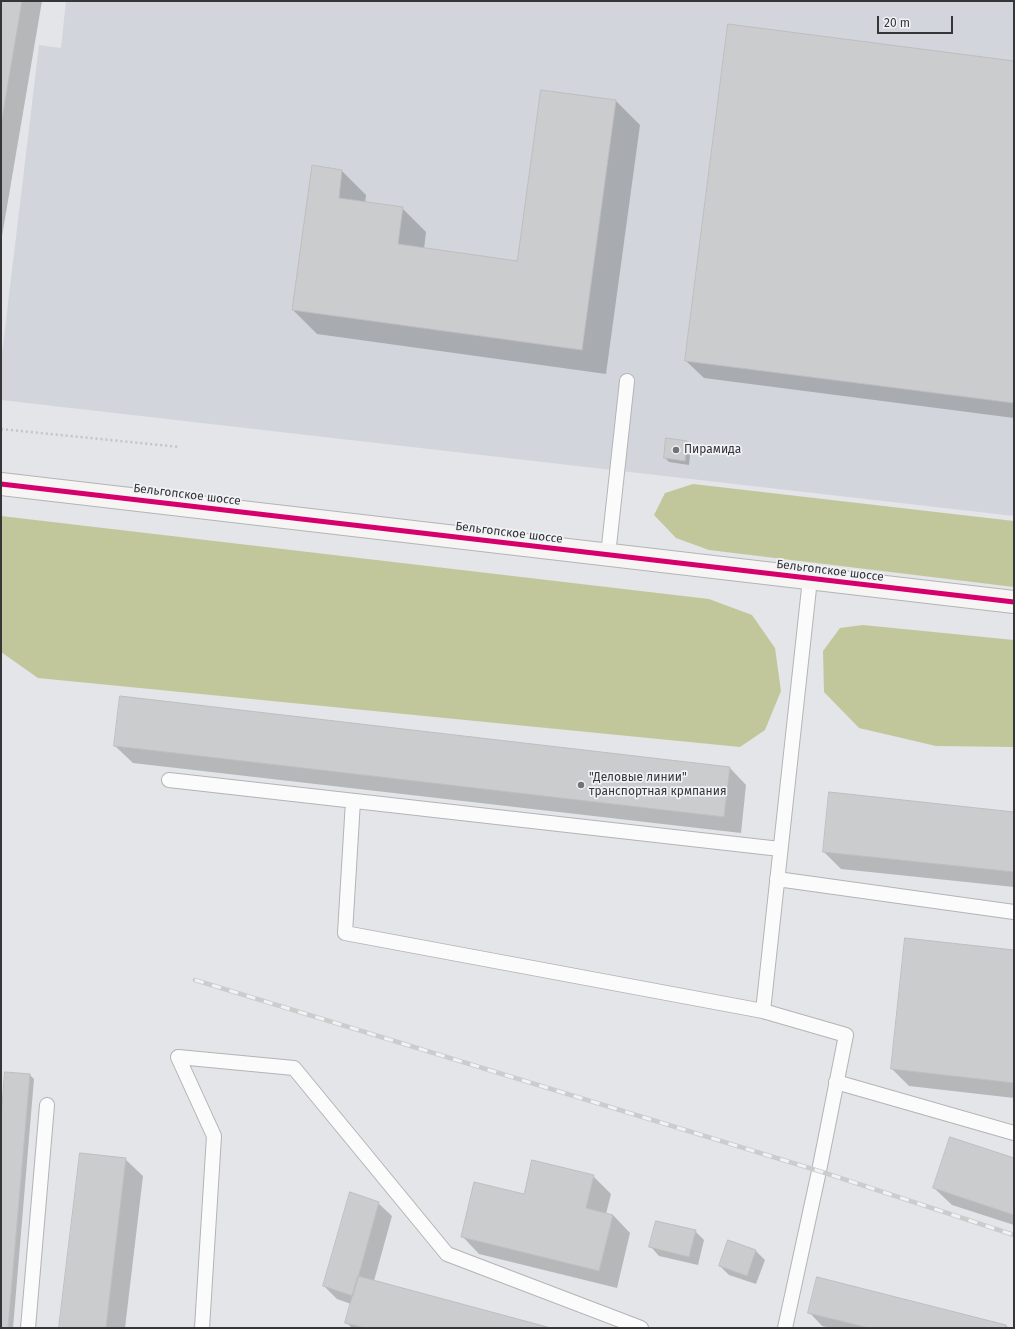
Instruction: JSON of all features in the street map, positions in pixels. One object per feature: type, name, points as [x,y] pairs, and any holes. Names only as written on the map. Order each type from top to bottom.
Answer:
[{"type":"street","name":"Бельгопское шоссе","points":[[1,484],[1014,602]]},
{"type":"lane","points":[[608,555],[626,381]]},
{"type":"lane","points":[[763,1011],[810,579]]},
{"type":"lane","points":[[169,780],[780,849]]},
{"type":"lane","points":[[353,801],[345,933],[763,1011],[846,1035],[819,1171],[785,1328]]},
{"type":"lane","points":[[777,879],[1014,912]]},
{"type":"lane","points":[[202,1328],[214,1136],[178,1057],[294,1068],[447,1254],[641,1328]]},
{"type":"lane","points":[[836,1082],[1014,1133]]},
{"type":"lane","points":[[28,1328],[47,1105]]},
{"type":"path","points":[[1,429],[179,447]]},
{"type":"shaded area","points":[[66,1],[1014,1],[1014,516],[1,400],[1,362],[39,45],[61,48]]},
{"type":"green space","points":[[693,484],[1014,521],[1014,587],[709,550],[676,538],[654,515],[665,493]]},
{"type":"green space","points":[[1,516],[709,599],[752,615],[775,648],[781,691],[765,730],[740,747],[38,678],[1,652]]},
{"type":"green space","points":[[863,625],[1014,640],[1014,747],[936,746],[859,728],[824,692],[823,651],[840,628]]},
{"type":"building","points":[[1,1],[22,1],[1,125]]},
{"type":"building","points":[[728,24],[1014,61],[1014,403],[685,361]]},
{"type":"building","points":[[541,90],[616,100],[582,350],[292,310],[312,165],[342,170],[339,198],[403,207],[398,244],[517,261]]},
{"type":"building","name":"Пирамида","points":[[666,438],[687,441],[685,461],[664,458]]},
{"type":"building","points":[[120,696],[730,767],[724,817],[114,746]]},
{"type":"building","points":[[829,792],[1014,812],[1014,872],[823,852]]},
{"type":"building","points":[[905,938],[1014,950],[1014,1083],[891,1069]]},
{"type":"building","points":[[5,1072],[30,1074],[8,1328],[1,1328],[1,1119]]},
{"type":"building","points":[[950,1137],[1014,1158],[1014,1215],[933,1188]]},
{"type":"building","points":[[80,1153],[126,1158],[106,1328],[59,1328]]},
{"type":"building","points":[[532,1160],[594,1175],[586,1208],[613,1215],[599,1271],[461,1237],[474,1182],[524,1194]]},
{"type":"building","points":[[350,1192],[379,1202],[353,1296],[323,1286]]},
{"type":"building","points":[[656,1221],[696,1230],[689,1257],[649,1247]]},
{"type":"building","points":[[728,1240],[756,1250],[747,1276],[719,1266]]},
{"type":"building","points":[[358,1276],[551,1328],[365,1328],[345,1323]]},
{"type":"building","points":[[817,1277],[1006,1325],[1005,1328],[869,1328],[808,1313]]},
{"type":"railway","points":[[195,980],[819,1171],[1014,1235]]},
{"type":"cycle path","points":[[1,484],[1014,602]]},
{"type":"place","name":"Пирамида","points":[[676,450]]},
{"type":"place","name":"\"Деловые линии\" транспортная крмпания","points":[[581,785]]}]
